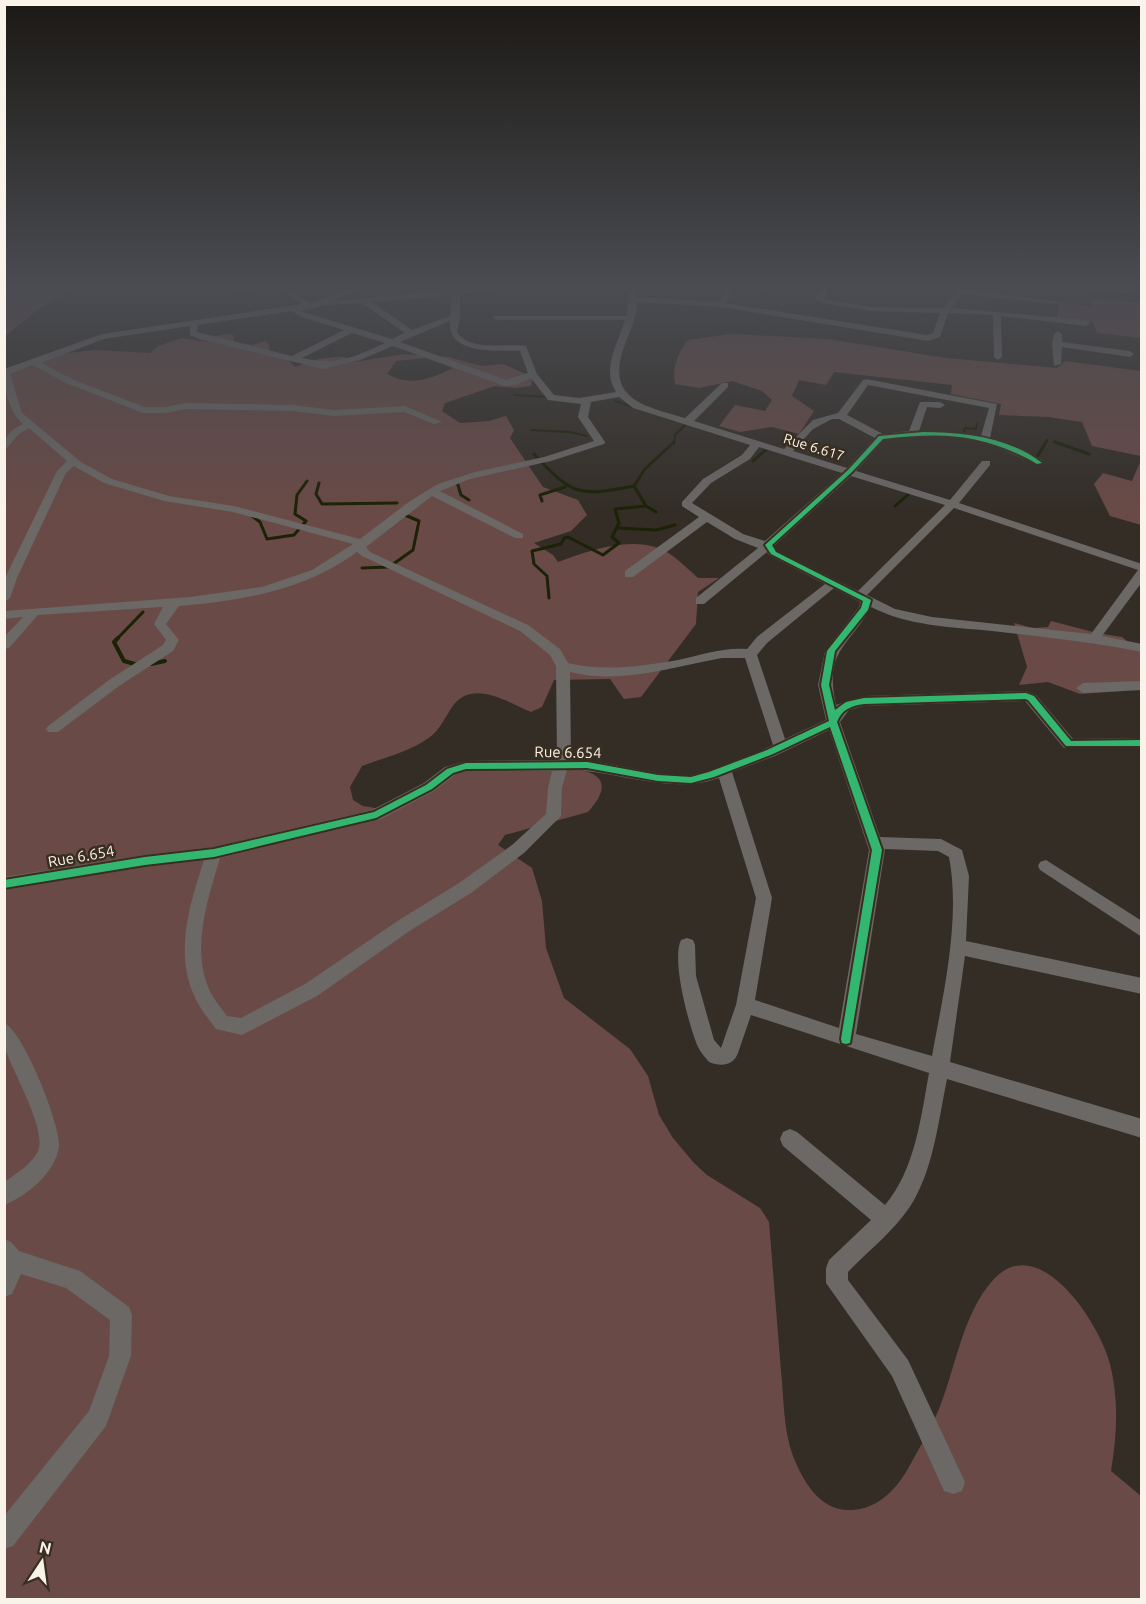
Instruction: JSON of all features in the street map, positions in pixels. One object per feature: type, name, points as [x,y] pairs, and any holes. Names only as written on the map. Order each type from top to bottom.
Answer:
[{"type":"street","points":[[28,364],[5,373],[18,414],[74,461],[108,481],[168,500],[234,509],[360,542]]},
{"type":"street","points":[[37,364],[69,381],[143,410],[165,411],[186,406],[293,408],[334,413],[405,409],[437,422]]},
{"type":"street","points":[[313,364],[323,366],[341,364]]},
{"type":"street","points":[[452,364],[505,383],[513,383],[533,374]]},
{"type":"street","points":[[529,364],[533,374],[551,398],[586,400],[620,394],[613,372],[616,364]]},
{"type":"street","points":[[841,416],[864,383],[872,382],[994,406],[985,438]]},
{"type":"street","points":[[687,422],[725,385]]},
{"type":"street","name":"Rue 6.617","points":[[620,394],[636,406],[850,471],[1142,568]]},
{"type":"street","points":[[5,613],[33,613],[241,595],[299,580],[343,558],[360,542],[431,491],[463,478],[563,455],[600,442],[583,417],[586,400]]},
{"type":"street","points":[[913,433],[923,404],[940,405]]},
{"type":"street","points":[[4,416],[18,414]]},
{"type":"street","points":[[786,453],[807,427],[828,415],[841,416],[881,437],[913,433],[985,438],[998,441],[1039,463]]},
{"type":"street","points":[[4,448],[15,432],[30,424]]},
{"type":"street","points":[[700,601],[739,572],[850,471],[881,437]]},
{"type":"street","points":[[757,443],[746,457],[707,481],[686,504],[746,538],[763,546],[768,545]]},
{"type":"street","points":[[4,598],[11,578],[62,471],[74,461]]},
{"type":"street","points":[[863,598],[952,504],[986,464]]},
{"type":"street","points":[[431,491],[519,536]]},
{"type":"street","points":[[629,574],[707,517]]},
{"type":"street","points":[[214,853],[202,893],[192,949],[201,992],[222,1023],[242,1027],[311,990],[405,924],[465,888],[518,849],[553,816],[555,788],[562,766],[563,666],[555,652],[524,628],[366,554],[360,548],[360,542]]},
{"type":"street","points":[[768,545],[773,553],[891,612],[932,621],[1094,638],[1141,647]]},
{"type":"street","points":[[1094,638],[1142,573]]},
{"type":"street","points":[[750,654],[762,640],[833,583]]},
{"type":"street","points":[[846,1039],[877,850],[833,722],[825,685],[827,664],[836,643],[865,608],[863,598]]},
{"type":"street","points":[[53,729],[114,683],[168,648],[173,640],[160,624],[168,609],[177,601]]},
{"type":"street","points":[[5,645],[33,613]]},
{"type":"street","points":[[563,666],[579,671],[625,670],[676,664],[729,651],[750,654]]},
{"type":"street","points":[[750,654],[758,686],[780,746]]},
{"type":"street","points":[[1083,688],[1142,685]]},
{"type":"street","name":"Rue 6.654","points":[[4,884],[145,861],[214,853],[376,815],[460,767],[600,767],[682,781],[704,777],[833,722],[836,712],[843,706],[864,701],[1026,696],[1031,698],[1071,745],[1142,743]]},
{"type":"street","points":[[687,945],[687,976],[706,1044],[716,1056],[723,1057],[729,1053],[745,1005],[764,892],[724,770]]},
{"type":"street","points":[[875,843],[941,845],[956,854],[961,869],[958,947],[940,1066],[917,1173],[907,1193],[837,1268],[835,1275],[837,1283],[900,1368],[952,1482]]},
{"type":"street","points":[[1046,866],[1142,930]]},
{"type":"street","points":[[958,947],[1142,986]]},
{"type":"street","points":[[745,1005],[846,1039],[940,1066],[1142,1130]]},
{"type":"street","points":[[4,1031],[48,1126],[49,1148],[31,1176],[4,1195]]},
{"type":"street","points":[[790,1139],[885,1218]]},
{"type":"street","points":[[4,1286],[10,1277],[8,1255],[72,1279],[121,1315],[120,1356],[98,1418],[4,1537]]},
{"type":"shaded area","points":[[36,364],[292,364],[295,367],[304,364],[394,364],[387,374],[413,381],[453,368],[442,364],[474,364],[482,366],[503,364],[533,377],[531,386],[515,388],[495,386],[445,403],[442,411],[460,423],[489,421],[506,416],[514,430],[510,438],[543,487],[578,500],[587,515],[571,531],[534,543],[553,555],[558,562],[614,546],[644,545],[670,554],[698,578],[719,578],[698,592],[696,624],[641,697],[624,699],[610,679],[554,680],[542,707],[531,712],[501,698],[479,693],[469,694],[460,698],[430,737],[406,750],[362,766],[350,787],[353,800],[363,806],[387,810],[454,770],[467,767],[567,768],[595,775],[601,783],[600,795],[588,812],[505,835],[498,845],[532,868],[542,901],[546,948],[564,998],[630,1049],[648,1076],[659,1115],[673,1138],[694,1163],[707,1175],[760,1208],[769,1222],[786,1424],[793,1456],[808,1485],[822,1500],[841,1509],[861,1509],[886,1496],[900,1482],[936,1416],[967,1325],[982,1294],[993,1280],[1011,1267],[1029,1266],[1048,1274],[1081,1306],[1104,1347],[1110,1364],[1115,1391],[1116,1418],[1111,1471],[1141,1496],[1141,1599],[5,1599],[4,375]]},
{"type":"shaded area","points":[[676,364],[1011,364],[1057,368],[1062,364],[1087,364],[1141,371],[1141,456],[1092,446],[1082,422],[1048,417],[999,415],[1001,404],[951,394],[952,385],[834,372],[826,385],[799,380],[792,396],[814,411],[799,434],[772,427],[740,432],[719,426],[735,405],[765,411],[772,400],[762,391],[732,381],[699,388],[675,384]]},
{"type":"shaded area","points":[[1141,460],[1141,525],[1110,516],[1094,484],[1103,473],[1132,481]]},
{"type":"shaded area","points":[[1051,621],[1122,637],[1141,652],[1141,683],[1123,691],[1080,694],[1048,682],[1019,685],[1027,667],[1014,623],[1033,628],[1048,627]]},
{"type":"waterway","points":[[514,395],[549,397]]},
{"type":"waterway","points":[[615,401],[676,421]]},
{"type":"waterway","points":[[674,444],[675,435],[686,424],[684,423]]},
{"type":"waterway","points":[[963,435],[965,428],[976,429],[977,424]]},
{"type":"waterway","points":[[531,430],[570,432],[587,436]]},
{"type":"waterway","points":[[634,486],[645,469],[674,442]]},
{"type":"waterway","points":[[1037,457],[1046,442]]},
{"type":"waterway","points":[[1054,442],[1059,444]]},
{"type":"waterway","points":[[1055,442],[1089,454]]},
{"type":"waterway","points":[[753,461],[768,448]]},
{"type":"waterway","points":[[534,454],[558,478],[577,490],[588,492],[634,486]]},
{"type":"waterway","points":[[252,516],[260,522],[267,539],[294,535],[306,521],[295,514],[297,495],[307,481]]},
{"type":"waterway","points":[[457,482],[461,495],[469,500]]},
{"type":"waterway","points":[[319,483],[316,494],[322,504],[397,503]]},
{"type":"waterway","points":[[634,486],[646,506]]},
{"type":"waterway","points":[[542,501],[540,495],[565,487]]},
{"type":"waterway","points":[[895,506],[912,491]]},
{"type":"waterway","points":[[549,598],[547,576],[534,564],[532,551],[561,544],[564,538],[568,537],[603,555],[619,543],[612,537],[619,523],[615,509],[646,506]]},
{"type":"waterway","points":[[646,506],[656,512]]},
{"type":"waterway","points":[[362,568],[389,567],[413,550],[419,521],[405,515]]},
{"type":"waterway","points":[[618,528],[656,530],[675,525]]},
{"type":"waterway","points":[[116,640],[143,612]]},
{"type":"waterway","points":[[116,640],[114,642],[124,661],[138,665]]},
{"type":"waterway","points":[[151,664],[165,661]]},
{"type":"cycle path","points":[[846,1039],[877,850],[833,722],[825,685],[831,651],[865,608],[867,600],[773,553],[768,545],[850,471],[881,437],[923,434],[963,435],[1002,444],[1039,463]]},
{"type":"cycle path","points":[[4,884],[145,861],[214,853],[376,815],[429,787],[450,771],[466,766],[587,765],[658,778],[691,780],[711,775],[770,752],[833,722],[844,706],[864,701],[1026,696],[1031,698],[1069,744],[1142,743]]}]
